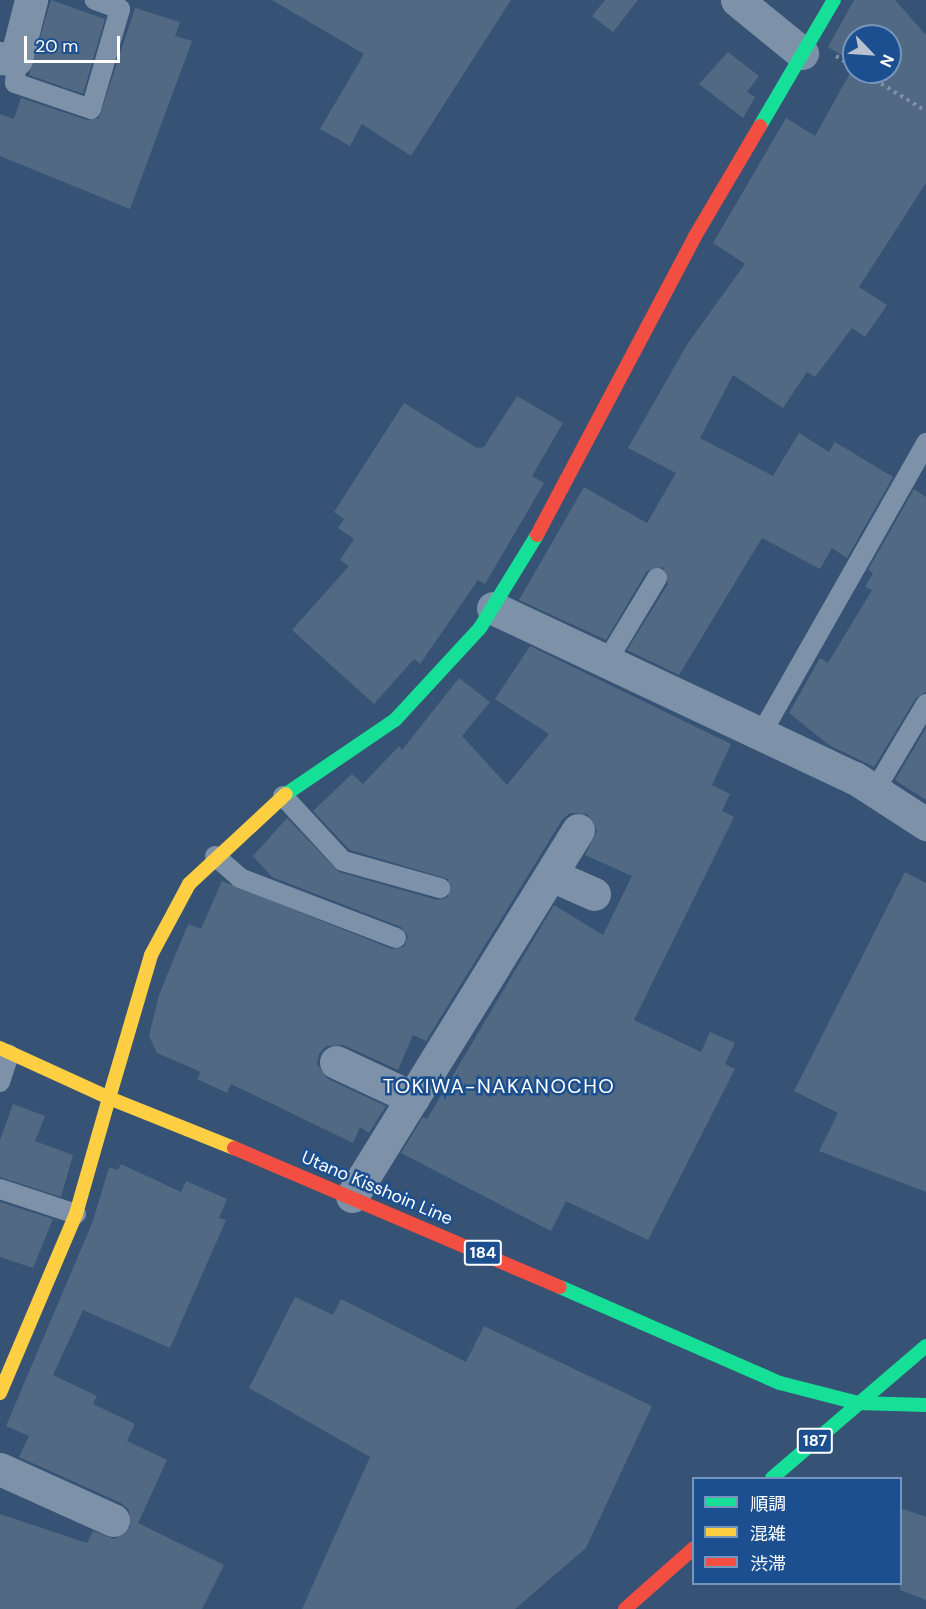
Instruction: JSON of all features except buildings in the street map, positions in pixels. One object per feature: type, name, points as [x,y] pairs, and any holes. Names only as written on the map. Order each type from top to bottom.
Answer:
[{"type":"main road","points":[[0,1393],[9,1357],[76,1214],[151,955],[168,916],[215,856],[284,796],[395,720],[493,608],[694,238],[834,0]]},
{"type":"main road","name":"Utano Kisshoin Line","points":[[4,1051],[110,1098],[352,1196],[780,1383],[858,1403],[926,1405]]},
{"type":"main road","name":"187","points":[[774,1477],[926,1346]]},
{"type":"main road","points":[[625,1609],[692,1549]]},
{"type":"street","points":[[8,58],[32,0]]},
{"type":"street","points":[[738,0],[802,53]]},
{"type":"street","points":[[493,608],[761,734],[874,790],[926,824]]},
{"type":"street","points":[[352,1196],[578,830]]},
{"type":"street","points":[[551,875],[594,894]]},
{"type":"street","points":[[336,1062],[413,1098]]},
{"type":"street","points":[[0,1469],[113,1520]]},
{"type":"lane","points":[[8,58],[15,83],[91,109],[120,9],[95,0]]},
{"type":"lane","points":[[761,734],[926,443]]},
{"type":"lane","points":[[607,661],[657,578]]},
{"type":"lane","points":[[874,790],[926,704]]},
{"type":"lane","points":[[284,796],[343,861],[440,888]]},
{"type":"lane","points":[[215,856],[240,878],[396,938]]},
{"type":"lane","points":[[0,1082],[4,1051]]},
{"type":"lane","points":[[0,1190],[76,1214]]},
{"type":"path","points":[[882,84],[926,111]]},
{"type":"traffic: fast","points":[[760,126],[834,0]]},
{"type":"traffic: fast","points":[[286,794],[395,720],[480,628],[537,535]]},
{"type":"traffic: fast","points":[[560,1287],[780,1383],[858,1403],[926,1405]]},
{"type":"traffic: fast","points":[[773,1477],[926,1346]]},
{"type":"traffic: slow","points":[[0,1048],[109,1098],[151,955],[189,884],[286,794]]},
{"type":"traffic: slow","points":[[0,1393],[76,1214],[109,1098],[234,1148]]},
{"type":"traffic: jam","points":[[537,535],[694,238],[760,126]]},
{"type":"traffic: jam","points":[[234,1148],[560,1287]]},
{"type":"traffic: jam","points":[[625,1609],[692,1550]]},
{"type":"district","name":"TOKIWA-NAKANOCHO","points":[[499,1086]]}]
